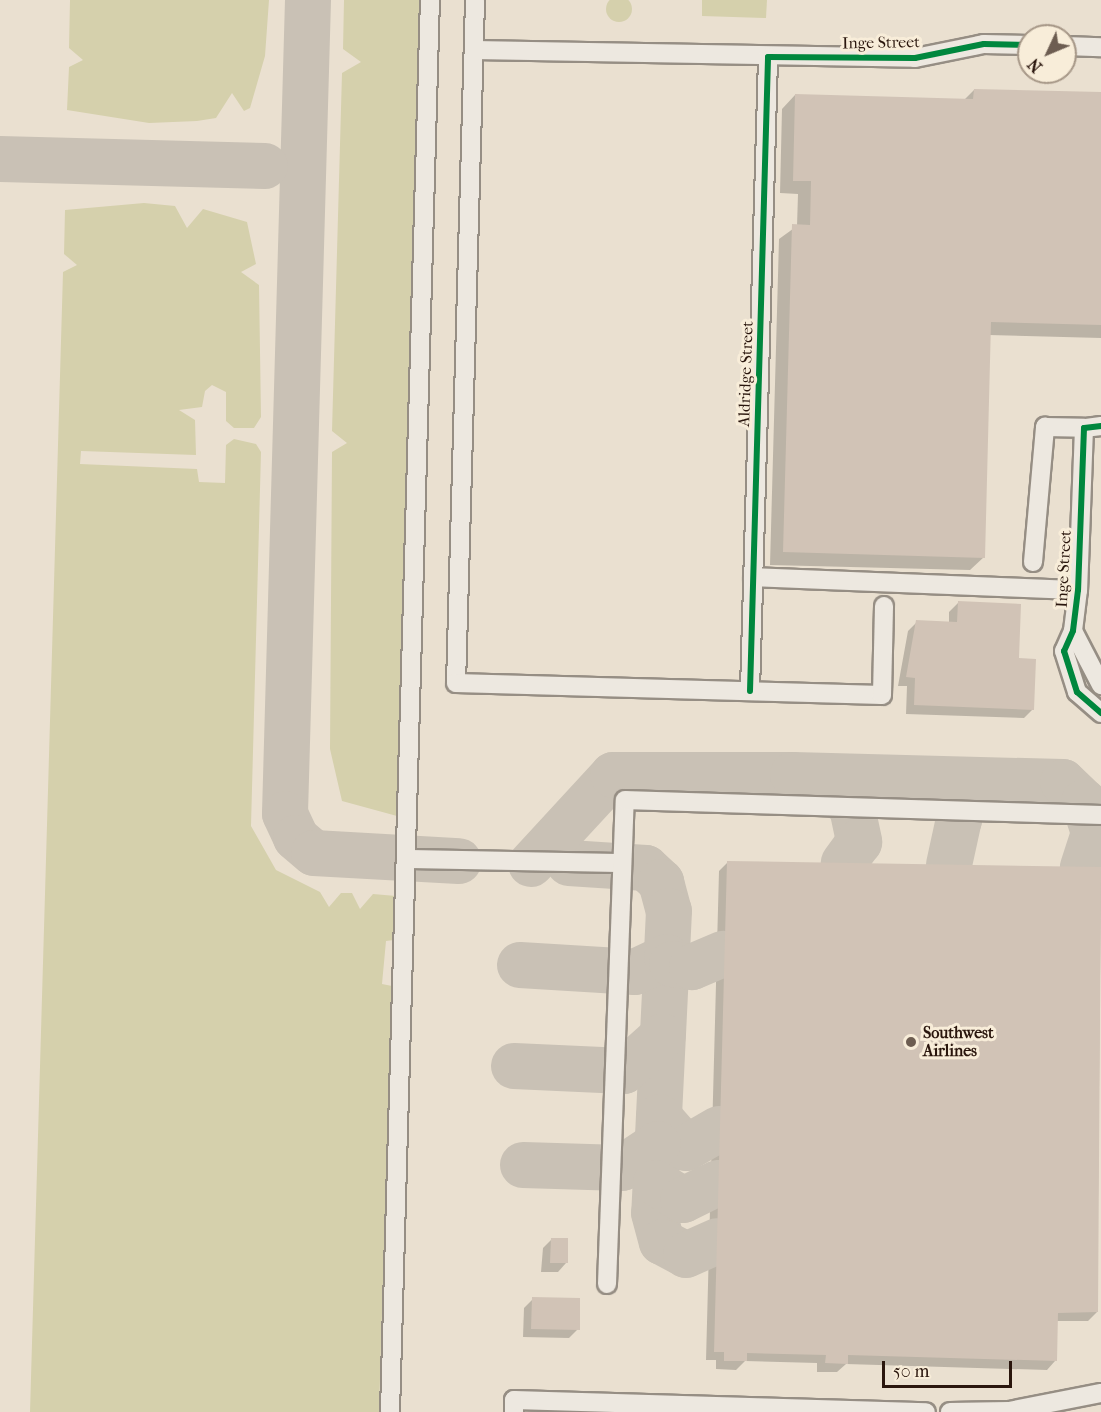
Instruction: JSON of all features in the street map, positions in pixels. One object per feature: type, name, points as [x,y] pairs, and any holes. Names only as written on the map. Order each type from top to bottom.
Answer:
[{"type":"street","points":[[390,1412],[430,0]]},
{"type":"street","points":[[475,0],[456,683],[882,695],[884,606]]},
{"type":"street","name":"Inge Street","points":[[474,50],[915,58],[984,44],[1017,45]]},
{"type":"street","points":[[1077,46],[1101,46]]},
{"type":"street","name":"Aldridge Street","points":[[750,691],[768,57]]},
{"type":"street","points":[[1033,562],[1045,427],[1093,427]]},
{"type":"street","name":"Inge Street","points":[[1093,427],[1073,631],[1064,651],[1070,677],[1083,699],[1101,713]]},
{"type":"street","points":[[753,577],[1078,590]]},
{"type":"street","name":"Inge Street","points":[[1073,631],[1101,685]]},
{"type":"street","points":[[607,1284],[625,800],[1101,815]]},
{"type":"street","points":[[406,859],[622,863]]},
{"type":"street","points":[[950,1412],[1010,1411],[1101,1393]]},
{"type":"street","points":[[514,1412],[514,1400],[926,1412]]},
{"type":"shaded area","points":[[619,-4],[628,0],[632,9],[628,18],[619,22],[610,18],[606,9],[610,0]]},
{"type":"shaded area","points":[[70,0],[269,0],[265,56],[250,108],[244,111],[232,93],[216,118],[197,121],[149,123],[67,110],[69,67],[83,60],[69,48]]},
{"type":"shaded area","points":[[344,0],[422,0],[397,816],[342,801],[330,749],[332,452],[347,443],[332,431],[342,73],[361,62],[343,49]]},
{"type":"shaded area","points":[[702,0],[767,0],[766,18],[702,16]]},
{"type":"shaded area","points":[[144,203],[175,206],[187,228],[203,209],[247,222],[256,264],[241,272],[259,285],[261,417],[254,428],[234,428],[226,421],[226,392],[212,385],[205,391],[202,407],[179,410],[195,420],[196,455],[81,451],[80,464],[197,469],[199,482],[225,483],[226,445],[234,439],[256,444],[261,452],[251,826],[276,870],[320,892],[329,907],[341,893],[352,893],[360,909],[373,894],[396,896],[394,940],[386,941],[382,984],[392,986],[379,1412],[30,1412],[63,272],[77,265],[64,254],[65,210]]},
{"type":"building","points":[[974,89],[1101,92],[1101,325],[991,322],[985,558],[783,552],[792,224],[810,225],[811,181],[793,181],[795,94],[973,99]]},
{"type":"building","points":[[958,601],[1021,604],[1019,658],[1036,659],[1034,710],[914,705],[915,678],[906,677],[916,620],[957,622]]},
{"type":"building","name":"Southwest Airlines","points":[[727,861],[1101,867],[1098,1312],[1058,1313],[1057,1361],[848,1355],[848,1364],[825,1363],[826,1355],[747,1353],[747,1361],[724,1361],[724,1352],[714,1352]]},
{"type":"building","points":[[551,1238],[568,1238],[568,1263],[550,1263]]},
{"type":"building","points":[[532,1297],[580,1298],[580,1330],[531,1329]]},
{"type":"taxiway","points":[[308,0],[285,814],[296,838],[314,853],[459,861]]},
{"type":"taxiway","points":[[0,159],[265,166]]},
{"type":"taxiway","points":[[531,864],[613,775],[793,775],[1063,782],[1084,802],[1094,833],[1083,867]]},
{"type":"taxiway","points":[[805,780],[851,803],[859,842],[844,863]]},
{"type":"taxiway","points":[[920,781],[947,792],[959,819],[949,865]]},
{"type":"taxiway","points":[[569,863],[646,868],[661,882],[669,911],[654,1213],[662,1242],[686,1255],[717,1241]]},
{"type":"taxiway","points":[[520,965],[635,972],[667,957],[672,964],[692,967],[723,954]]},
{"type":"taxiway","points":[[514,1066],[624,1071],[663,1036]]},
{"type":"taxiway","points":[[659,1117],[686,1148],[719,1129]]},
{"type":"taxiway","points":[[523,1165],[622,1168],[658,1144]]},
{"type":"taxiway","points":[[656,1183],[683,1200],[718,1183]]},
{"type":"cycle path","points":[[750,691],[768,57],[915,58],[984,44],[1017,45]]},
{"type":"cycle path","points":[[1101,426],[1084,428],[1078,590],[1073,631],[1064,651],[1077,692],[1101,713]]},
{"type":"place","name":"Southwest Airlines","points":[[911,1042]]}]
